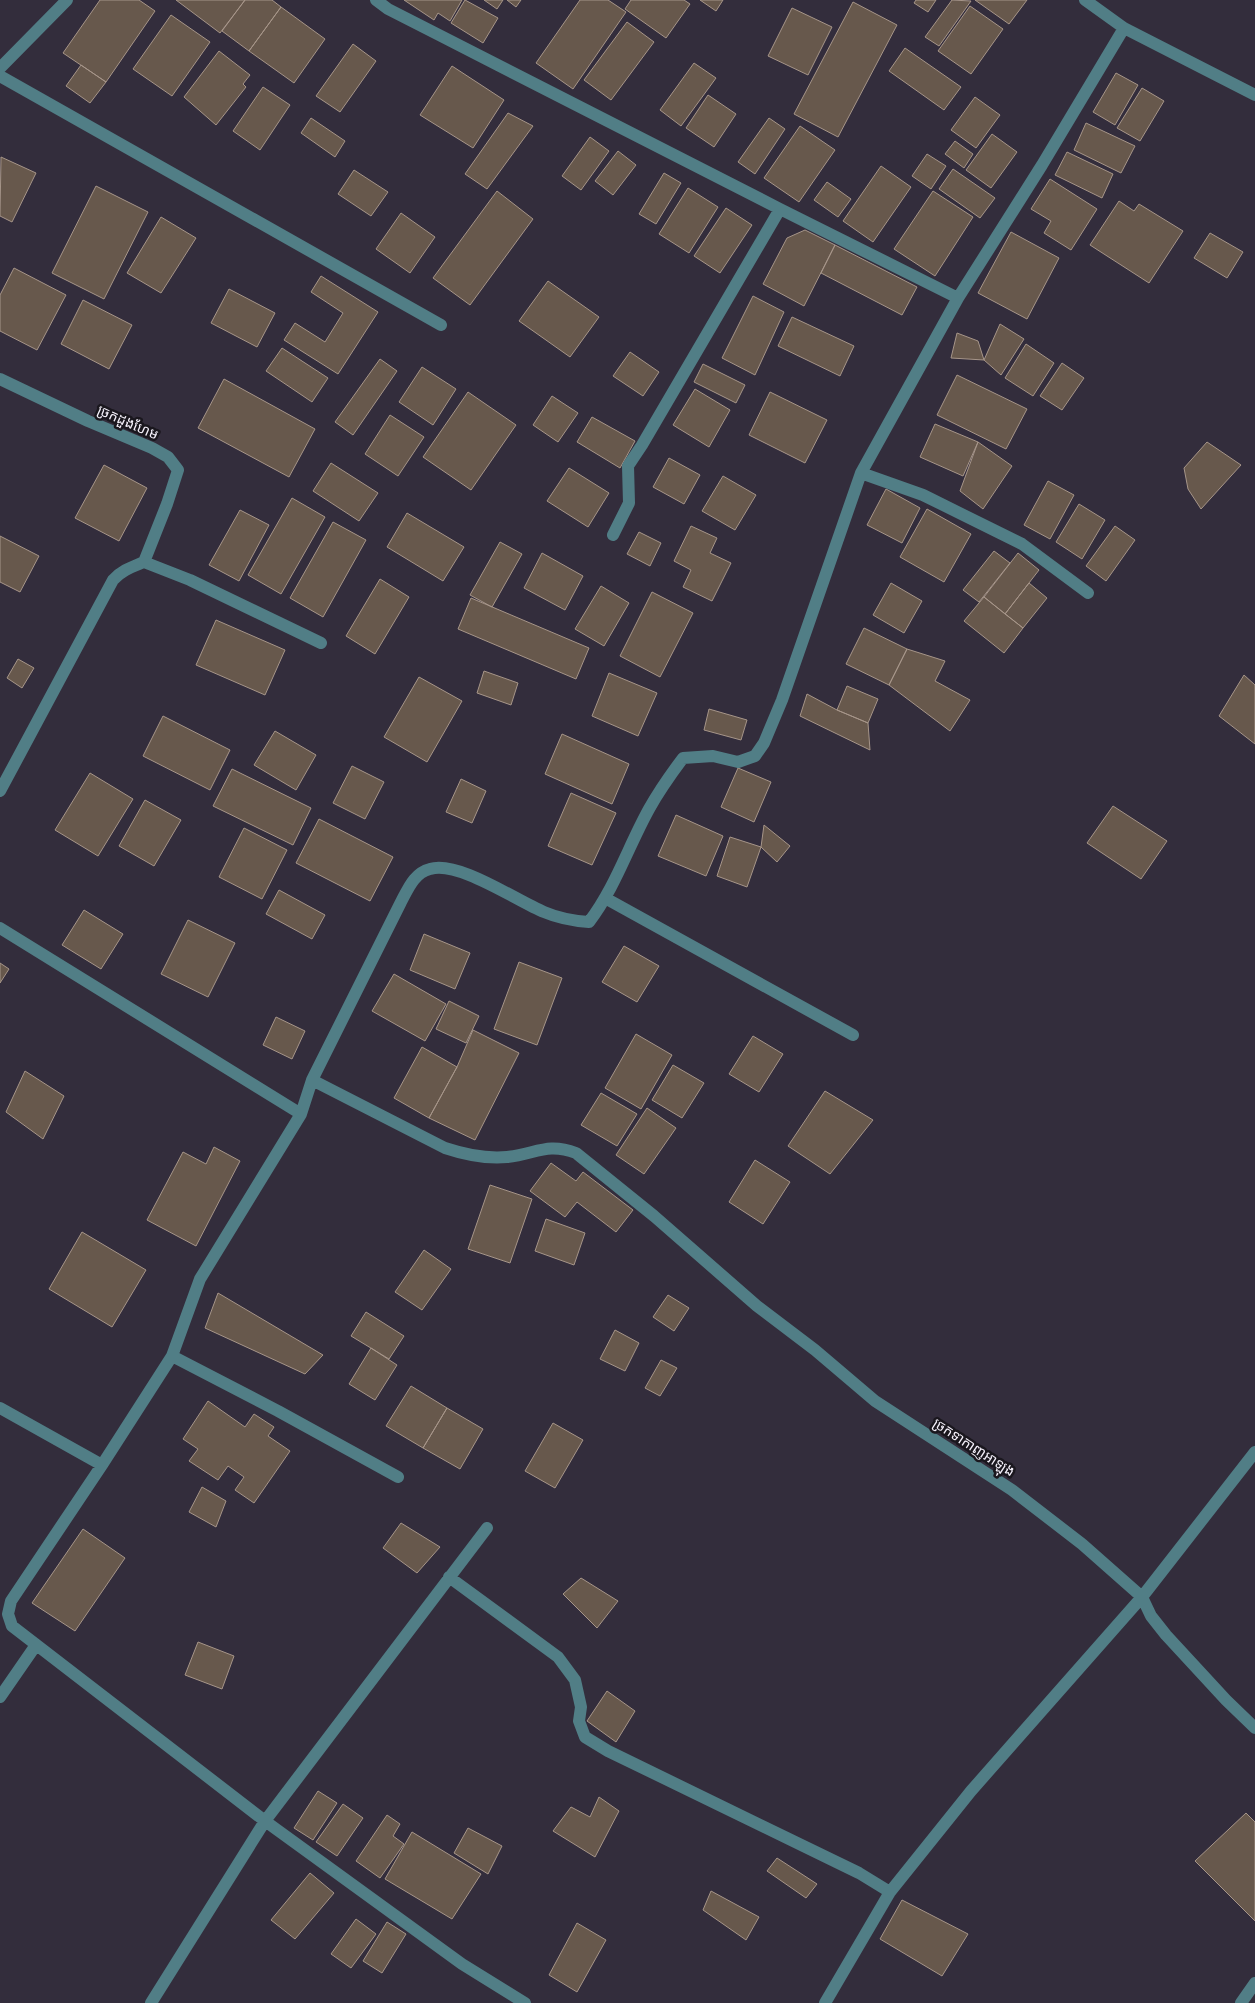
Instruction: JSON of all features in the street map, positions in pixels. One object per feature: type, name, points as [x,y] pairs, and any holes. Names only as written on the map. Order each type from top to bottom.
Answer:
[{"type":"street","points":[[0,68],[67,0]]},
{"type":"street","points":[[376,0],[404,17],[780,210],[958,298]]},
{"type":"street","points":[[1085,0],[1124,28],[1255,94]]},
{"type":"street","points":[[525,2003],[462,1964],[265,1821],[36,1646],[12,1626],[4,1615],[10,1601],[102,1465],[172,1356],[200,1279],[301,1114],[312,1080],[415,878],[431,868],[451,868],[476,878],[545,913],[572,921],[589,922],[604,898],[649,810],[667,779],[684,758],[713,756],[738,762],[754,756],[764,744],[782,700],[861,472],[958,298],[1042,165],[1124,28]]},
{"type":"street","points":[[0,76],[441,324]]},
{"type":"street","points":[[614,535],[629,503],[628,466],[642,446],[780,210]]},
{"type":"street","name":"ច្រកដួងហែម","points":[[0,378],[88,421],[152,448],[168,458],[178,470],[144,562]]},
{"type":"street","points":[[861,472],[923,495],[1022,544],[1088,593]]},
{"type":"street","points":[[0,791],[113,580],[120,573],[144,562],[190,580],[321,643]]},
{"type":"street","points":[[604,898],[853,1035]]},
{"type":"street","points":[[0,928],[301,1114]]},
{"type":"street","name":"ច្រកទាកាញអាឡុង","points":[[312,1080],[445,1148],[467,1155],[484,1158],[507,1157],[550,1147],[576,1152],[654,1216],[757,1306],[815,1350],[876,1401],[1012,1490],[1082,1544],[1142,1597],[1151,1616],[1166,1635],[1226,1700],[1255,1728]]},
{"type":"street","points":[[172,1356],[278,1411],[398,1478]]},
{"type":"street","points":[[0,1408],[102,1465]]},
{"type":"street","points":[[825,2003],[890,1892],[971,1791],[1142,1597],[1255,1452]]},
{"type":"street","points":[[152,2003],[265,1821],[487,1528]]},
{"type":"street","points":[[449,1577],[558,1657],[575,1680],[581,1707],[579,1721],[585,1737],[608,1751],[844,1866],[890,1892]]},
{"type":"street","points":[[0,1697],[36,1646]]},
{"type":"street","points":[[1241,2003],[1255,1983]]},
{"type":"building","points":[[100,0],[139,0],[155,11],[106,82],[63,53]]},
{"type":"building","points":[[176,0],[245,0],[220,33]]},
{"type":"building","points":[[245,0],[272,0],[281,7],[249,51],[222,31]]},
{"type":"building","points":[[404,0],[462,0],[450,21],[438,13],[434,20]]},
{"type":"building","points":[[465,0],[498,18],[483,43],[451,23]]},
{"type":"building","points":[[484,0],[503,0],[497,9]]},
{"type":"building","points":[[507,0],[521,0],[516,7]]},
{"type":"building","points":[[580,0],[608,0],[626,12],[573,89],[536,63]]},
{"type":"building","points":[[631,0],[684,0],[690,4],[666,38],[625,9]]},
{"type":"building","points":[[700,0],[723,0],[716,11]]},
{"type":"building","points":[[916,0],[936,0],[928,12],[914,3]]},
{"type":"building","points":[[952,0],[971,1],[939,46],[925,37]]},
{"type":"building","points":[[975,0],[1027,0],[1009,24]]},
{"type":"building","points":[[853,2],[897,25],[838,137],[794,114]]},
{"type":"building","points":[[970,6],[1003,29],[971,74],[938,51]]},
{"type":"building","points":[[281,7],[325,39],[294,83],[249,51]]},
{"type":"building","points":[[792,8],[832,27],[808,75],[768,56]]},
{"type":"building","points":[[171,15],[210,42],[172,96],[133,69]]},
{"type":"building","points":[[627,22],[654,42],[611,100],[584,80]]},
{"type":"building","points":[[353,44],[376,61],[340,112],[316,96]]},
{"type":"building","points":[[905,48],[961,87],[944,110],[889,71]]},
{"type":"building","points":[[219,51],[250,75],[243,84],[246,87],[216,125],[184,97]]},
{"type":"building","points":[[694,63],[716,78],[681,126],[660,110]]},
{"type":"building","points":[[81,65],[106,82],[90,103],[66,86]]},
{"type":"building","points":[[452,66],[504,100],[473,148],[420,115]]},
{"type":"building","points":[[1116,73],[1138,85],[1115,125],[1093,112]]},
{"type":"building","points":[[263,87],[290,105],[260,150],[233,131]]},
{"type":"building","points":[[1142,88],[1164,101],[1140,141],[1117,128]]},
{"type":"building","points":[[708,95],[736,114],[714,147],[686,128]]},
{"type":"building","points":[[975,97],[1000,115],[976,148],[951,130]]},
{"type":"building","points":[[508,113],[533,126],[487,189],[465,174]]},
{"type":"building","points":[[311,118],[345,141],[335,157],[301,133]]},
{"type":"building","points":[[769,118],[785,129],[755,174],[738,162]]},
{"type":"building","points":[[1086,123],[1135,146],[1121,173],[1074,150]]},
{"type":"building","points":[[800,126],[835,150],[799,202],[764,178]]},
{"type":"building","points":[[992,134],[1017,152],[991,188],[966,170]]},
{"type":"building","points":[[590,137],[609,151],[581,190],[562,176]]},
{"type":"building","points":[[955,141],[973,154],[964,168],[945,154]]},
{"type":"building","points":[[618,151],[636,165],[613,195],[595,181]]},
{"type":"building","points":[[1067,152],[1113,174],[1102,198],[1055,175]]},
{"type":"building","points":[[927,154],[946,166],[931,189],[912,176]]},
{"type":"building","points":[[1,157],[36,173],[12,222],[0,216]]},
{"type":"building","points":[[881,166],[911,187],[873,242],[843,221]]},
{"type":"building","points":[[953,169],[995,198],[980,218],[939,189]]},
{"type":"building","points":[[354,170],[388,192],[371,216],[338,194]]},
{"type":"building","points":[[664,173],[681,183],[656,224],[639,214]]},
{"type":"building","points":[[1050,179],[1097,209],[1071,250],[1044,233],[1051,221],[1031,209]]},
{"type":"building","points":[[827,182],[851,199],[838,217],[814,200]]},
{"type":"building","points":[[96,186],[148,212],[104,299],[52,273]]},
{"type":"building","points":[[688,188],[718,207],[689,253],[659,234]]},
{"type":"building","points":[[497,191],[533,219],[470,305],[433,278]]},
{"type":"building","points":[[933,191],[973,217],[935,276],[894,249]]},
{"type":"building","points":[[1119,201],[1134,211],[1139,204],[1183,231],[1149,283],[1090,245]]},
{"type":"building","points":[[726,208],[752,225],[720,273],[694,256]]},
{"type":"building","points":[[401,213],[435,237],[410,273],[376,249]]},
{"type":"building","points":[[161,217],[196,238],[161,293],[127,273]]},
{"type":"building","points":[[805,230],[835,245],[804,306],[763,284],[787,238]]},
{"type":"building","points":[[1011,232],[1059,258],[1027,319],[978,293]]},
{"type":"building","points":[[1210,233],[1243,252],[1227,278],[1194,258]]},
{"type":"building","points":[[835,245],[917,287],[902,315],[821,273]]},
{"type":"building","points":[[14,268],[66,295],[37,350],[0,331],[0,295]]},
{"type":"building","points":[[321,276],[378,312],[338,374],[284,340],[295,323],[325,342],[343,313],[311,292]]},
{"type":"building","points":[[548,281],[599,317],[570,357],[519,321]]},
{"type":"building","points":[[229,289],[275,313],[257,347],[211,323]]},
{"type":"building","points":[[753,296],[784,312],[755,375],[722,358]]},
{"type":"building","points":[[83,300],[132,325],[109,369],[61,344]]},
{"type":"building","points":[[792,317],[854,346],[840,376],[778,346]]},
{"type":"building","points":[[1000,324],[1024,339],[1001,375],[984,360]]},
{"type":"building","points":[[957,333],[978,341],[984,360],[951,358]]},
{"type":"building","points":[[1026,344],[1054,363],[1033,396],[1005,378]]},
{"type":"building","points":[[282,348],[328,378],[312,402],[266,371]]},
{"type":"building","points":[[630,352],[659,372],[643,396],[613,376]]},
{"type":"building","points":[[380,359],[397,371],[353,435],[335,422]]},
{"type":"building","points":[[1062,363],[1084,378],[1062,410],[1040,396]]},
{"type":"building","points":[[703,364],[745,385],[736,403],[694,382]]},
{"type":"building","points":[[422,367],[456,389],[433,425],[399,402]]},
{"type":"building","points":[[957,375],[1027,409],[1006,449],[937,415]]},
{"type":"building","points":[[224,379],[315,429],[289,477],[198,428]]},
{"type":"building","points":[[695,389],[730,410],[709,447],[673,425]]},
{"type":"building","points":[[468,392],[516,425],[471,490],[423,457]]},
{"type":"building","points":[[770,392],[827,420],[805,463],[749,435]]},
{"type":"building","points":[[552,396],[578,413],[558,442],[533,425]]},
{"type":"building","points":[[390,415],[424,437],[398,476],[365,454]]},
{"type":"building","points":[[592,417],[635,441],[620,468],[577,442]]},
{"type":"building","points":[[935,424],[978,442],[963,476],[920,457]]},
{"type":"building","points":[[978,442],[1012,466],[983,509],[960,491]]},
{"type":"building","points":[[1207,442],[1241,465],[1201,509],[1188,489],[1184,468]]},
{"type":"building","points":[[669,458],[700,475],[684,504],[653,487]]},
{"type":"building","points":[[331,463],[378,493],[359,521],[313,491]]},
{"type":"building","points":[[104,465],[147,488],[119,541],[75,518]]},
{"type":"building","points":[[569,468],[609,493],[588,527],[547,501]]},
{"type":"building","points":[[723,476],[756,495],[735,530],[702,511]]},
{"type":"building","points":[[1048,481],[1074,495],[1050,539],[1024,525]]},
{"type":"building","points":[[886,489],[920,508],[902,543],[867,525]]},
{"type":"building","points":[[292,498],[325,517],[281,594],[248,575]]},
{"type":"building","points":[[1079,504],[1105,520],[1082,559],[1056,542]]},
{"type":"building","points":[[927,509],[971,534],[944,582],[900,557]]},
{"type":"building","points":[[240,510],[269,525],[239,581],[209,565]]},
{"type":"building","points":[[407,513],[464,547],[443,581],[387,547]]},
{"type":"building","points":[[333,522],[366,540],[323,617],[290,598]]},
{"type":"building","points":[[691,526],[717,538],[710,553],[731,563],[712,601],[683,587],[691,570],[674,561]]},
{"type":"building","points":[[1115,526],[1135,540],[1106,581],[1086,566]]},
{"type":"building","points":[[639,532],[661,543],[650,566],[627,554]]},
{"type":"building","points":[[0,536],[39,556],[20,592],[0,582]]},
{"type":"building","points":[[500,542],[522,554],[492,607],[470,595]]},
{"type":"building","points":[[994,551],[1010,563],[979,602],[963,590]]},
{"type":"building","points":[[542,553],[583,576],[565,610],[524,588]]},
{"type":"building","points":[[1018,553],[1039,570],[1005,614],[984,597]]},
{"type":"building","points":[[380,579],[409,597],[375,654],[346,636]]},
{"type":"building","points":[[891,583],[922,601],[904,633],[873,615]]},
{"type":"building","points":[[1029,583],[1047,598],[1023,628],[1005,614]]},
{"type":"building","points":[[601,586],[629,603],[604,646],[575,629]]},
{"type":"building","points":[[652,592],[693,613],[660,677],[620,656]]},
{"type":"building","points":[[984,597],[1023,628],[1004,653],[964,621]]},
{"type":"building","points":[[471,598],[589,648],[576,679],[458,629]]},
{"type":"building","points":[[216,620],[285,650],[265,695],[196,665]]},
{"type":"building","points":[[864,628],[907,649],[889,685],[846,664]]},
{"type":"building","points":[[907,649],[945,661],[935,681],[970,700],[950,731],[889,685]]},
{"type":"building","points":[[18,659],[34,668],[22,688],[7,678]]},
{"type":"building","points":[[484,671],[518,683],[511,705],[477,693]]},
{"type":"building","points":[[609,673],[657,693],[638,736],[592,716]]},
{"type":"building","points":[[1244,675],[1255,685],[1255,744],[1219,716]]},
{"type":"building","points":[[419,677],[462,701],[427,762],[384,737]]},
{"type":"building","points":[[847,686],[878,699],[868,723],[837,710]]},
{"type":"building","points":[[807,694],[837,710],[868,723],[870,750],[800,716]]},
{"type":"building","points":[[709,709],[747,720],[741,740],[704,730]]},
{"type":"building","points":[[163,716],[230,750],[210,790],[143,756]]},
{"type":"building","points":[[275,731],[316,755],[296,790],[254,765]]},
{"type":"building","points":[[562,734],[629,764],[612,804],[545,774]]},
{"type":"building","points":[[352,766],[384,782],[365,819],[333,803]]},
{"type":"building","points":[[738,768],[771,782],[754,822],[721,807]]},
{"type":"building","points":[[232,769],[311,808],[293,845],[213,806]]},
{"type":"building","points":[[90,773],[133,799],[98,856],[55,830]]},
{"type":"building","points":[[461,779],[486,791],[472,823],[446,812]]},
{"type":"building","points":[[571,793],[616,813],[592,865],[548,846]]},
{"type":"building","points":[[145,800],[181,820],[154,866],[119,846]]},
{"type":"building","points":[[1113,806],[1167,841],[1141,879],[1087,843]]},
{"type":"building","points":[[676,815],[723,836],[706,876],[658,856]]},
{"type":"building","points":[[319,819],[393,857],[370,901],[296,863]]},
{"type":"building","points":[[764,825],[790,846],[777,862],[761,847]]},
{"type":"building","points":[[244,828],[287,850],[262,899],[219,877]]},
{"type":"building","points":[[730,837],[761,847],[747,887],[717,876]]},
{"type":"building","points":[[279,890],[325,915],[312,939],[266,914]]},
{"type":"building","points":[[84,910],[123,934],[101,969],[62,945]]},
{"type":"building","points":[[188,920],[235,943],[208,997],[161,974]]},
{"type":"building","points":[[424,934],[470,953],[455,989],[410,970]]},
{"type":"building","points":[[624,946],[659,966],[637,1002],[602,982]]},
{"type":"building","points":[[519,962],[562,978],[537,1045],[494,1029]]},
{"type":"building","points":[[0,963],[9,969],[0,983]]},
{"type":"building","points":[[394,974],[446,1004],[425,1041],[372,1011]]},
{"type":"building","points":[[449,1001],[479,1016],[466,1043],[436,1029]]},
{"type":"building","points":[[276,1017],[305,1031],[292,1059],[263,1045]]},
{"type":"building","points":[[473,1030],[519,1053],[475,1140],[429,1118],[457,1067]]},
{"type":"building","points":[[636,1034],[672,1055],[641,1109],[605,1088]]},
{"type":"building","points":[[753,1036],[783,1054],[759,1092],[729,1074]]},
{"type":"building","points":[[422,1047],[457,1067],[429,1118],[394,1098]]},
{"type":"building","points":[[673,1065],[704,1083],[682,1118],[652,1100]]},
{"type":"building","points":[[25,1071],[64,1096],[43,1139],[6,1112]]},
{"type":"building","points":[[825,1091],[873,1120],[830,1174],[788,1146]]},
{"type":"building","points":[[601,1093],[637,1114],[617,1146],[581,1125]]},
{"type":"building","points":[[647,1108],[676,1128],[644,1174],[616,1155]]},
{"type":"building","points":[[214,1147],[240,1161],[196,1246],[147,1220],[183,1152],[206,1164]]},
{"type":"building","points":[[755,1160],[790,1182],[763,1224],[729,1202]]},
{"type":"building","points":[[551,1163],[576,1181],[583,1172],[633,1210],[616,1232],[577,1202],[565,1217],[530,1191]]},
{"type":"building","points":[[490,1185],[532,1199],[510,1263],[468,1249]]},
{"type":"building","points":[[546,1219],[585,1233],[574,1265],[535,1251]]},
{"type":"building","points":[[82,1232],[146,1270],[112,1327],[49,1289]]},
{"type":"building","points":[[424,1250],[451,1269],[422,1310],[395,1292]]},
{"type":"building","points":[[218,1293],[323,1355],[305,1374],[205,1328]]},
{"type":"building","points":[[668,1295],[689,1308],[674,1331],[653,1317]]},
{"type":"building","points":[[366,1312],[404,1336],[389,1359],[351,1336]]},
{"type":"building","points":[[615,1330],[639,1343],[625,1371],[600,1359]]},
{"type":"building","points":[[371,1348],[397,1365],[375,1400],[349,1384]]},
{"type":"building","points":[[661,1360],[677,1368],[660,1396],[645,1388]]},
{"type":"building","points":[[411,1386],[447,1408],[423,1448],[386,1426]]},
{"type":"building","points":[[208,1401],[245,1427],[254,1414],[274,1427],[268,1436],[290,1451],[254,1503],[235,1490],[244,1477],[228,1466],[218,1480],[189,1461],[198,1449],[183,1439]]},
{"type":"building","points":[[447,1408],[483,1429],[460,1469],[423,1448]]},
{"type":"building","points":[[553,1423],[583,1440],[555,1488],[525,1471]]},
{"type":"building","points":[[202,1487],[226,1501],[216,1527],[189,1512]]},
{"type":"building","points":[[401,1523],[440,1547],[417,1573],[383,1548]]},
{"type":"building","points":[[83,1529],[125,1558],[75,1631],[32,1603]]},
{"type":"building","points":[[581,1578],[618,1601],[597,1628],[563,1594]]},
{"type":"building","points":[[198,1642],[234,1656],[222,1689],[185,1675]]},
{"type":"building","points":[[607,1691],[635,1711],[616,1742],[587,1721]]},
{"type":"building","points":[[318,1791],[337,1803],[313,1840],[294,1828]]},
{"type":"building","points":[[599,1797],[619,1811],[595,1857],[553,1831],[571,1807],[590,1817]]},
{"type":"building","points":[[343,1804],[363,1818],[337,1856],[316,1842]]},
{"type":"building","points":[[1246,1813],[1255,1822],[1255,1921],[1195,1861]]},
{"type":"building","points":[[387,1815],[400,1824],[393,1836],[404,1844],[380,1878],[356,1861]]},
{"type":"building","points":[[468,1828],[502,1846],[488,1874],[454,1853]]},
{"type":"building","points":[[412,1832],[481,1874],[452,1919],[385,1879]]},
{"type":"building","points":[[777,1858],[817,1884],[806,1898],[767,1871]]},
{"type":"building","points":[[310,1873],[334,1893],[295,1939],[271,1920]]},
{"type":"building","points":[[711,1891],[759,1917],[746,1940],[703,1910]]},
{"type":"building","points":[[902,1900],[968,1934],[942,1976],[880,1939]]},
{"type":"building","points":[[356,1919],[376,1934],[351,1968],[331,1954]]},
{"type":"building","points":[[387,1922],[406,1934],[382,1973],[363,1961]]},
{"type":"building","points":[[577,1923],[606,1940],[577,1992],[549,1975]]}]
